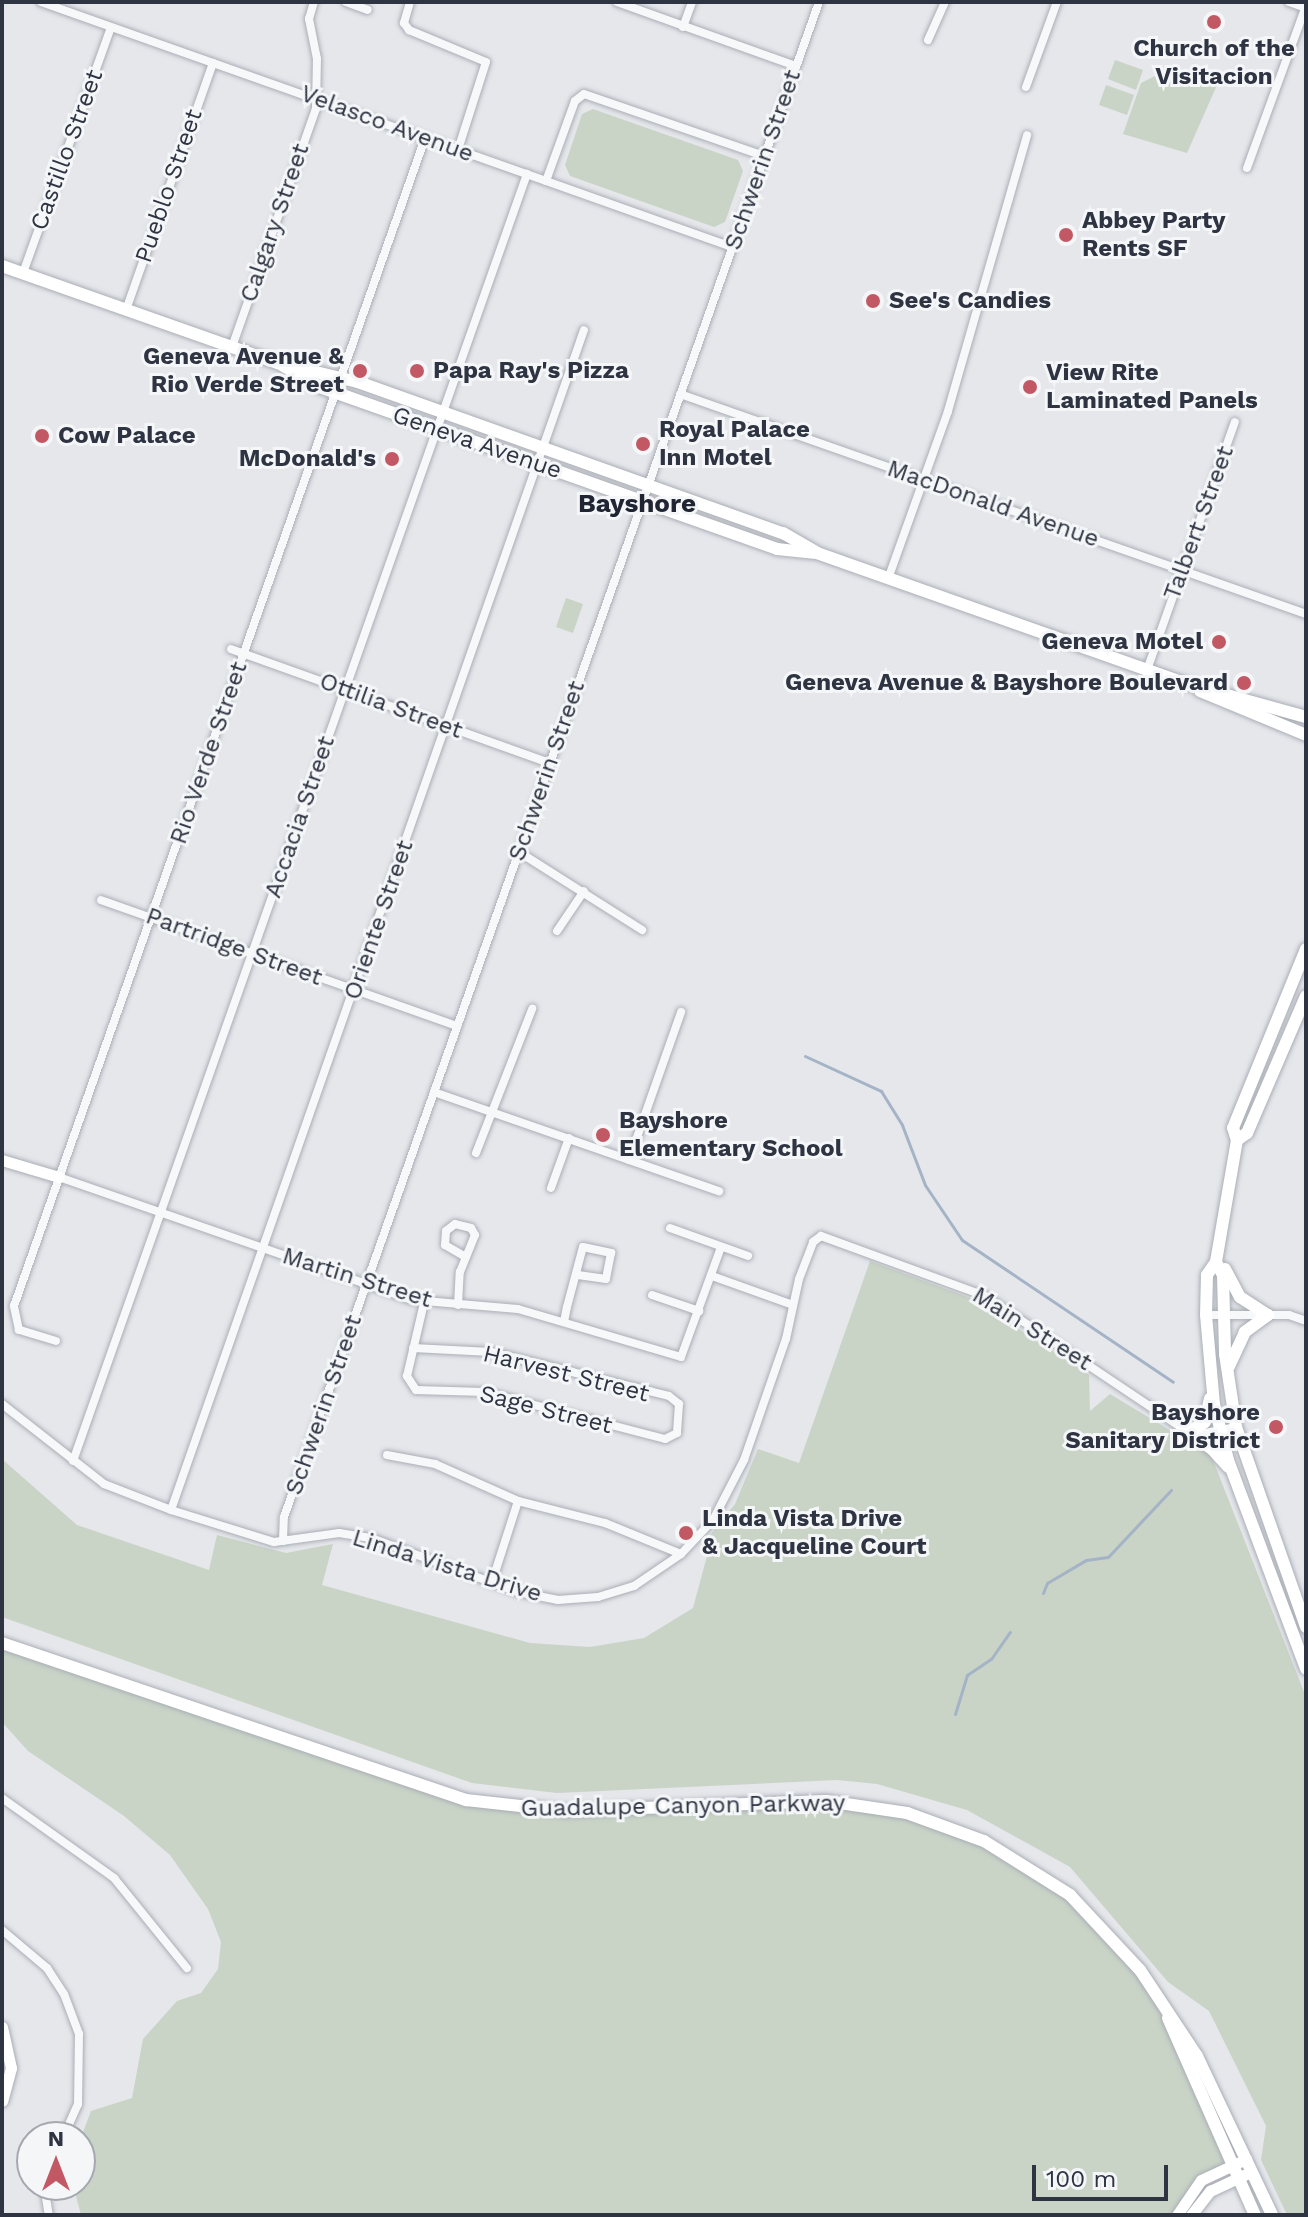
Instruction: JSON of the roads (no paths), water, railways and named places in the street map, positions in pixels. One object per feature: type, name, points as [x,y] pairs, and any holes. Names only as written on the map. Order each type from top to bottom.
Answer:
[{"type":"main road","name":"Geneva Avenue","points":[[2,266],[278,363],[341,376],[783,533],[817,553],[1187,684],[1251,697],[1306,717]]},
{"type":"main road","name":"Geneva Avenue","points":[[278,363],[336,393],[777,549],[817,553]]},
{"type":"main road","name":"Geneva Avenue","points":[[1187,684],[1234,709],[1306,735]]},
{"type":"main road","points":[[1306,949],[1233,1128],[1237,1140],[1216,1257],[1207,1275],[1206,1315],[1211,1380],[1233,1474],[1306,1669]]},
{"type":"main road","points":[[1237,1140],[1247,1133],[1306,996]]},
{"type":"main road","points":[[1216,1257],[1223,1275],[1222,1315],[1227,1377],[1236,1427],[1306,1627]]},
{"type":"main road","points":[[1216,1257],[1240,1297],[1268,1315],[1245,1332],[1227,1377]]},
{"type":"main road","points":[[1186,1430],[1205,1422],[1211,1380]]},
{"type":"main road","points":[[1186,1430],[1212,1449],[1233,1474]]},
{"type":"main road","name":"Guadalupe Canyon Parkway","points":[[6,1643],[466,1800],[565,1811],[826,1801],[927,1818],[984,1841],[1054,1883],[1114,1938],[1197,2056],[1272,2215]]},
{"type":"main road","name":"Guadalupe Canyon Parkway","points":[[1162,2004],[1255,2215]]},
{"type":"street","name":"Velasco Avenue","points":[[41,2],[732,247]]},
{"type":"street","name":"Calgary Street","points":[[232,347],[316,100],[317,59],[309,19],[314,2]]},
{"type":"street","points":[[346,2],[368,10]]},
{"type":"street","points":[[410,2],[404,23],[409,30],[486,62],[458,150]]},
{"type":"street","points":[[617,2],[796,66]]},
{"type":"street","points":[[683,27],[692,2]]},
{"type":"street","name":"Schwerin Street","points":[[283,1541],[284,1517],[819,2]]},
{"type":"street","points":[[928,40],[945,2]]},
{"type":"street","points":[[1026,87],[1057,2]]},
{"type":"street","points":[[1247,168],[1306,7],[1289,2]]},
{"type":"street","name":"Castillo Street","points":[[23,273],[111,27]]},
{"type":"street","name":"Pueblo Street","points":[[126,310],[213,63]]},
{"type":"street","points":[[546,181],[575,101],[584,94],[764,156]]},
{"type":"street","points":[[888,579],[923,479],[1027,135]]},
{"type":"street","name":"Rio Verde Street","points":[[56,1341],[19,1330],[13,1315],[425,138]]},
{"type":"street","name":"Accacia Street","points":[[73,1461],[527,174]]},
{"type":"street","name":"Oriente Street","points":[[171,1510],[584,330]]},
{"type":"street","name":"MacDonald Avenue","points":[[680,394],[1306,614]]},
{"type":"street","name":"Talbert Street","points":[[1147,670],[1235,422]]},
{"type":"street","name":"Ottilia Street","points":[[231,649],[550,763]]},
{"type":"street","points":[[519,852],[642,930]]},
{"type":"street","points":[[557,931],[584,891]]},
{"type":"street","name":"Partridge Street","points":[[101,900],[457,1026]]},
{"type":"street","points":[[476,1153],[532,1009]]},
{"type":"street","points":[[629,1160],[681,1012]]},
{"type":"street","points":[[434,1092],[719,1191]]},
{"type":"street","points":[[551,1188],[569,1138]]},
{"type":"street","name":"Martin Street","points":[[2,1160],[424,1303],[507,1307],[681,1357],[721,1247]]},
{"type":"street","points":[[458,1305],[474,1231],[455,1224],[446,1231],[445,1245],[466,1257]]},
{"type":"street","points":[[670,1228],[748,1256]]},
{"type":"street","name":"Linda Vista Drive","points":[[283,1541],[354,1534],[429,1555],[492,1582],[539,1597],[598,1597],[634,1586],[681,1554],[713,1520],[738,1476],[782,1353],[793,1305],[818,1237]]},
{"type":"street","name":"Main Street","points":[[818,1237],[985,1296],[1186,1430]]},
{"type":"street","points":[[564,1322],[583,1247],[611,1253],[606,1279],[576,1275]]},
{"type":"street","points":[[712,1276],[793,1305]]},
{"type":"street","points":[[652,1295],[699,1311]]},
{"type":"street","name":"Sage Street","points":[[424,1303],[407,1376],[416,1390],[484,1392],[665,1439],[677,1433],[680,1415],[679,1404],[669,1396]]},
{"type":"street","points":[[1206,1315],[1268,1315],[1306,1321]]},
{"type":"street","name":"Harvest Street","points":[[413,1348],[491,1352],[669,1396]]},
{"type":"street","points":[[2,1404],[104,1484],[171,1510],[283,1541]]},
{"type":"street","points":[[1186,1430],[1221,1431],[1236,1427]]},
{"type":"street","points":[[387,1455],[435,1464],[518,1501],[605,1523],[681,1554]]},
{"type":"street","points":[[492,1582],[518,1501]]},
{"type":"street","points":[[2,1798],[114,1878],[187,1968]]},
{"type":"street","points":[[2,1930],[47,1968],[64,1994],[79,2034],[78,2104],[70,2121]]},
{"type":"street","points":[[2,2027],[11,2068],[2,2101]]},
{"type":"street","points":[[1177,2215],[1192,2189],[1249,2165]]},
{"type":"street","points":[[1191,2215],[1210,2191],[1236,2171]]},
{"type":"waterway","points":[[805,1056],[881,1091],[902,1125],[925,1185],[962,1240],[1173,1382]]},
{"type":"waterway","points":[[1043,1593],[1047,1583],[1086,1560],[1108,1557],[1171,1490]]},
{"type":"waterway","points":[[955,1714],[967,1675],[991,1659],[1010,1632]]},
{"type":"place","name":"Church of the Visitacion","points":[[1214,22]]},
{"type":"place","name":"Abbey Party Rents SF","points":[[1066,235]]},
{"type":"place","name":"See's Candies","points":[[873,301]]},
{"type":"place","name":"Geneva Avenue & Rio Verde Street","points":[[360,371]]},
{"type":"place","name":"Papa Ray's Pizza","points":[[417,371]]},
{"type":"place","name":"View Rite Laminated Panels","points":[[1030,387]]},
{"type":"place","name":"Cow Palace","points":[[42,436]]},
{"type":"place","name":"Royal Palace Inn Motel","points":[[643,444]]},
{"type":"place","name":"McDonald's","points":[[392,459]]},
{"type":"place","name":"Geneva Motel","points":[[1219,642]]},
{"type":"place","name":"Geneva Avenue & Bayshore Boulevard","points":[[1244,683]]},
{"type":"place","name":"Bayshore Elementary School","points":[[603,1135]]},
{"type":"place","name":"Bayshore Sanitary District","points":[[1276,1427]]},
{"type":"place","name":"Linda Vista Drive & Jacqueline Court","points":[[686,1533]]},
{"type":"district","name":"Bayshore","points":[[637,504]]}]
